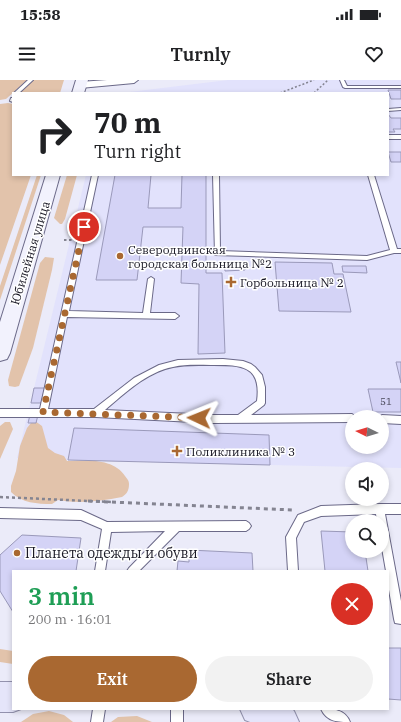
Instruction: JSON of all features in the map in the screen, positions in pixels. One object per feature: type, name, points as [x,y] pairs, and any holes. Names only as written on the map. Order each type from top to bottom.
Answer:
[{"type":"main road","name":"Юбилейная улица","points":[[0,353],[53,176]]},
{"type":"street","points":[[80,86],[134,80]]},
{"type":"lane","points":[[17,92],[31,80]]},
{"type":"lane","points":[[342,80],[347,92]]},
{"type":"lane","points":[[345,87],[401,87]]},
{"type":"lane","points":[[389,110],[401,109]]},
{"type":"lane","points":[[389,137],[401,137]]},
{"type":"lane","points":[[43,412],[95,176]]},
{"type":"lane","points":[[216,176],[217,253],[368,258],[398,251],[371,176]]},
{"type":"lane","points":[[146,316],[151,279]]},
{"type":"lane","points":[[64,314],[175,316]]},
{"type":"lane","points":[[96,413],[126,388],[150,372],[173,364],[236,362],[248,366],[259,378],[263,390],[260,404],[240,419]]},
{"type":"lane","points":[[0,413],[96,413],[240,419],[345,418]]},
{"type":"lane","points":[[389,419],[401,420]]},
{"type":"lane","points":[[380,509],[399,619],[401,619]]},
{"type":"lane","points":[[293,570],[291,537],[301,518],[321,511],[401,509]]},
{"type":"lane","points":[[0,513],[81,515],[107,527],[246,526]]},
{"type":"lane","points":[[133,570],[177,526]]},
{"type":"lane","points":[[100,570],[107,527]]},
{"type":"lane","points":[[98,722],[99,710]]},
{"type":"lane","points":[[177,722],[178,710]]},
{"type":"lane","points":[[328,710],[344,722]]},
{"type":"path","points":[[283,92],[314,80]]},
{"type":"path","points":[[315,92],[328,80]]},
{"type":"path","points":[[0,497],[321,511]]},
{"type":"shaded area","points":[[0,80],[27,80],[6,99],[0,100]]},
{"type":"shaded area","points":[[33,80],[64,80],[60,92],[20,92]]},
{"type":"shaded area","name":"Горбольница № 2","points":[[228,80],[401,80],[401,468],[389,468],[389,462],[345,462],[345,467],[270,465],[74,429],[68,460],[17,458],[86,176],[389,176],[389,92],[129,92]]},
{"type":"shaded area","points":[[0,104],[12,104],[12,176],[31,176],[0,265]]},
{"type":"shaded area","points":[[37,176],[41,176],[0,300],[0,286]]},
{"type":"shaded area","points":[[67,176],[77,176],[65,219],[62,224],[60,224],[54,218]]},
{"type":"shaded area","points":[[45,257],[54,258],[33,348],[19,386],[9,386],[8,380],[40,263]]},
{"type":"shaded area","points":[[35,421],[42,426],[48,448],[55,453],[64,456],[67,461],[99,461],[114,466],[120,470],[129,481],[129,488],[126,493],[122,497],[106,500],[82,502],[58,500],[52,504],[41,504],[25,501],[15,496],[11,492],[11,486],[16,471],[20,446],[27,428]]},
{"type":"shaded area","points":[[5,422],[10,422],[13,429],[0,459],[0,426]]},
{"type":"shaded area","points":[[0,649],[12,651],[12,664],[0,662]]},
{"type":"shaded area","points":[[49,711],[64,715],[73,722],[21,722],[33,714]]},
{"type":"shaded area","points":[[137,716],[152,722],[111,722],[118,717]]},
{"type":"building","points":[[388,90],[401,90],[401,99],[391,99]]},
{"type":"building","points":[[389,115],[391,118],[401,118],[401,129],[393,129],[395,132],[389,132]]},
{"type":"building","points":[[389,152],[401,152],[401,162],[391,162]]},
{"type":"building","name":"Северодвинская городская больница №2","points":[[115,176],[151,176],[148,208],[181,208],[182,176],[206,176],[206,273],[222,273],[225,353],[198,354],[199,284],[181,283],[183,227],[143,227],[137,280],[96,280]]},
{"type":"building","points":[[275,262],[332,263],[334,274],[343,274],[351,312],[279,311]]},
{"type":"building","points":[[224,263],[244,263],[245,270],[225,271]]},
{"type":"building","points":[[342,266],[366,266],[367,273],[343,272]]},
{"type":"building","points":[[396,362],[401,362],[401,383]]},
{"type":"building","points":[[34,388],[45,388],[41,403],[31,403]]},
{"type":"building","points":[[368,389],[401,389],[401,412],[373,410]]},
{"type":"building","points":[[30,415],[38,415],[36,423],[28,423]]},
{"type":"building","points":[[74,428],[269,435],[270,465],[68,460]]},
{"type":"building","points":[[321,531],[345,532],[345,558],[366,558],[368,570],[325,570]]},
{"type":"building","points":[[22,535],[81,538],[76,570],[12,570],[12,610],[0,591],[0,555]]},
{"type":"building","points":[[189,550],[252,553],[253,570],[177,570],[178,561],[189,562]]},
{"type":"building","points":[[389,648],[401,648],[401,700],[389,699]]},
{"type":"place","name":"Северодвинская городская больница №2","points":[[120,256]]},
{"type":"place","name":"Горбольница № 2","points":[[231,282]]},
{"type":"place","name":"Поликлиника № 3","points":[[177,451]]},
{"type":"place","name":"Планета одежды и обуви","points":[[17,553]]},
{"type":"route","points":[[84,227],[43,412],[199,418]]}]
